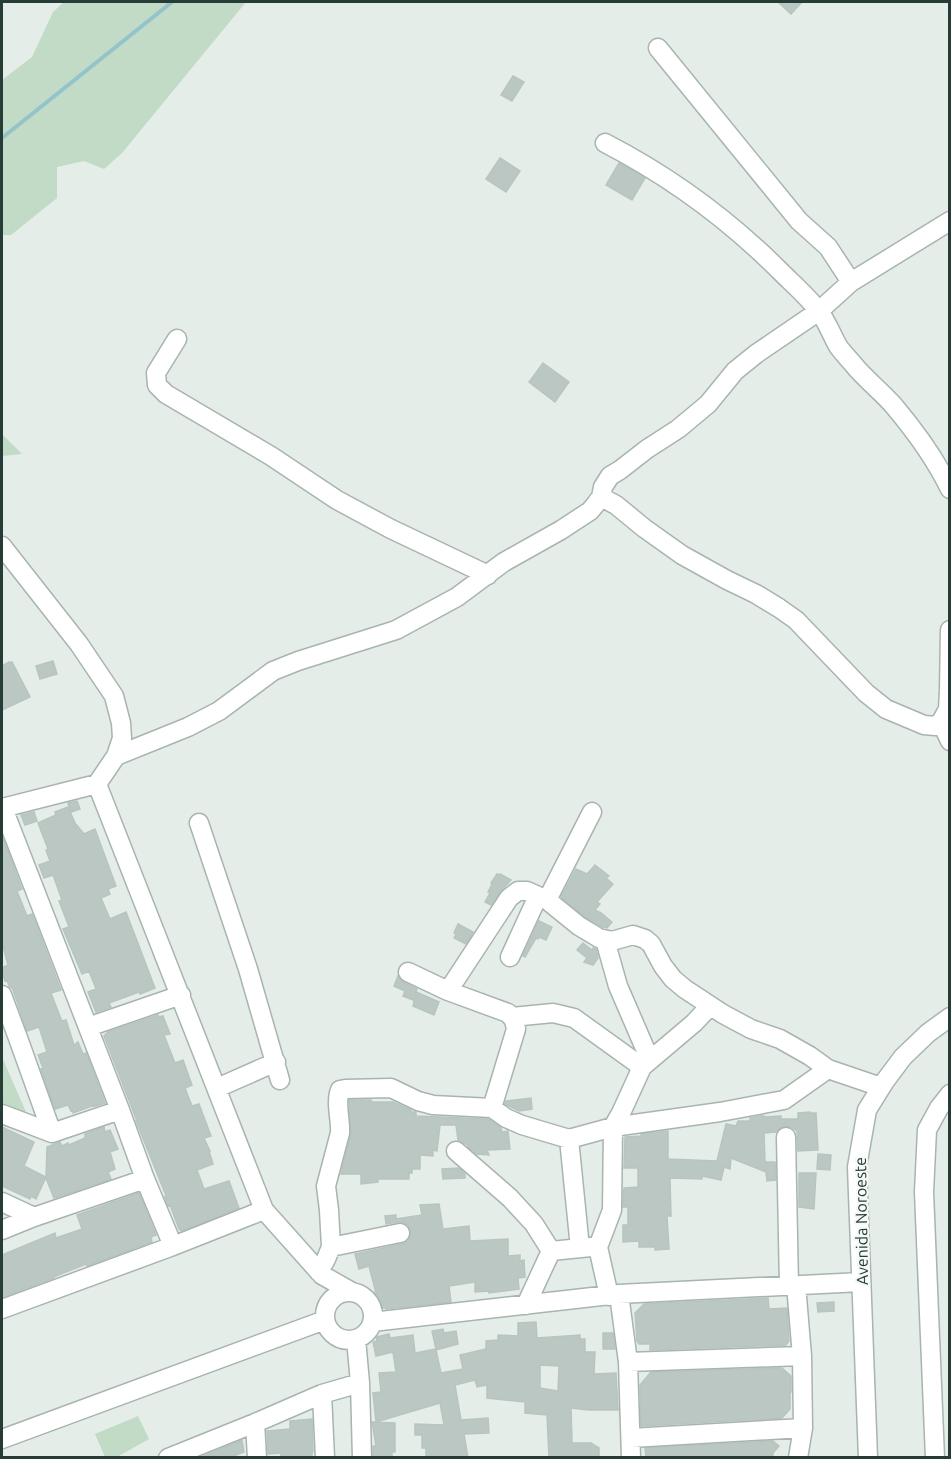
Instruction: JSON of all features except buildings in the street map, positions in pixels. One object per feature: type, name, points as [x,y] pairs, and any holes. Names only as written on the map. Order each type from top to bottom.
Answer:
[{"type":"street","points":[[658,48],[799,221],[828,247],[851,282]]},
{"type":"street","points":[[605,143],[635,158],[710,209],[758,249],[796,286],[819,311],[839,347],[894,407],[942,473],[950,489]]},
{"type":"street","points":[[116,756],[208,717],[273,671],[396,630],[457,597],[504,562],[590,511],[601,497],[603,487],[610,476],[678,429],[708,404],[735,371],[756,354],[819,311],[851,282],[950,221]]},
{"type":"street","points":[[177,339],[156,373],[157,385],[166,394],[271,456],[337,500],[391,529],[488,574]]},
{"type":"street","points":[[601,497],[682,555],[756,594],[796,620],[866,693],[886,710],[924,726],[935,726],[941,722],[948,709],[950,630]]},
{"type":"street","points":[[2,546],[79,644],[114,696],[121,723],[122,738],[116,756],[97,784],[2,808],[173,1246]]},
{"type":"street","points":[[941,722],[950,741]]},
{"type":"street","points":[[97,784],[264,1210],[320,1273],[365,1298],[369,1303],[373,1316],[369,1330],[356,1339],[348,1341],[340,1339],[328,1328],[320,1273],[331,1247],[326,1185],[340,1133],[338,1095],[340,1090],[390,1088],[433,1105],[492,1108],[522,1125],[569,1139],[613,1127],[720,1112],[784,1100],[828,1069]]},
{"type":"street","points":[[510,957],[592,812]]},
{"type":"street","points":[[199,823],[248,969],[278,1071],[217,1088]]},
{"type":"street","points":[[448,991],[508,898],[518,891],[527,891],[543,898],[598,938],[612,942],[633,935],[645,939],[651,944],[673,979],[710,1006],[751,1029],[780,1039],[828,1069],[881,1087]]},
{"type":"street","points":[[604,940],[646,1064]]},
{"type":"street","points":[[408,972],[448,991],[508,1012],[514,1020],[516,1029],[492,1108]]},
{"type":"street","points":[[2,995],[10,1041],[52,1133]]},
{"type":"street","points":[[88,1027],[181,995]]},
{"type":"street","points":[[631,1458],[628,1362],[614,1295],[598,1247],[612,1210],[613,1127],[646,1064],[694,1023],[710,1006]]},
{"type":"street","points":[[512,1017],[553,1013],[574,1018],[646,1064]]},
{"type":"street","name":"Avenida Noroeste","points":[[868,1458],[857,1167],[867,1110],[903,1057],[928,1033],[950,1017]]},
{"type":"street","points":[[935,1458],[924,1192],[927,1130],[950,1094]]},
{"type":"street","points":[[2,1114],[52,1133],[120,1110]]},
{"type":"street","points":[[786,1137],[793,1285],[802,1356],[803,1428],[798,1458]]},
{"type":"street","points":[[569,1139],[580,1248]]},
{"type":"street","points":[[456,1151],[510,1198],[534,1224],[551,1251]]},
{"type":"street","points":[[2,1230],[34,1216],[145,1179]]},
{"type":"street","points":[[2,1202],[34,1216]]},
{"type":"street","points":[[2,1309],[264,1210]]},
{"type":"street","points":[[331,1247],[400,1233]]},
{"type":"street","points":[[551,1251],[598,1247]]},
{"type":"street","points":[[526,1305],[551,1251]]},
{"type":"street","points":[[372,1322],[614,1295],[861,1282]]},
{"type":"street","points":[[2,1439],[326,1313],[331,1300],[337,1295],[352,1292]]},
{"type":"street","points":[[356,1339],[362,1458]]},
{"type":"street","points":[[628,1362],[802,1356]]},
{"type":"street","points":[[168,1458],[322,1394],[360,1383]]},
{"type":"street","points":[[322,1394],[325,1458]]},
{"type":"street","points":[[255,1423],[257,1458]]},
{"type":"street","points":[[631,1438],[803,1428]]},
{"type":"green space","points":[[64,2],[246,2],[122,153],[104,169],[84,161],[57,167],[57,198],[11,235],[2,235],[2,80],[32,57],[53,12]]},
{"type":"green space","points":[[2,434],[22,454],[2,456]]},
{"type":"green space","points":[[2,1057],[29,1119],[2,1108]]},
{"type":"green space","points":[[138,1416],[149,1439],[117,1457],[105,1457],[95,1434]]},
{"type":"waterway","points":[[2,138],[172,2]]}]
